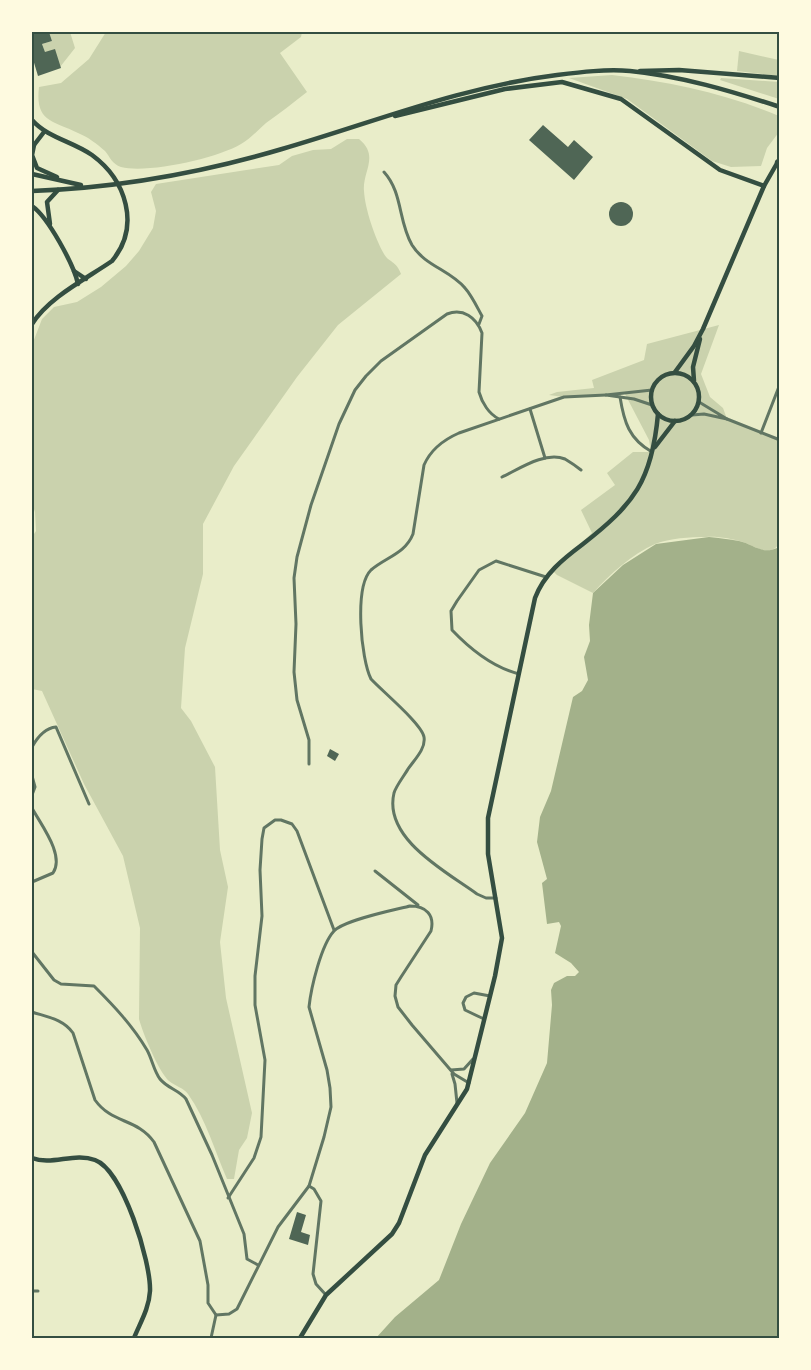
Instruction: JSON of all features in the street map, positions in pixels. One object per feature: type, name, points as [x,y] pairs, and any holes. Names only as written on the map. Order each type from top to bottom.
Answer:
[{"type":"main road","points":[[32,191],[144,180],[248,158],[477,89],[568,74],[679,70],[780,78]]},
{"type":"main road","points":[[629,71],[696,82],[780,108]]},
{"type":"main road","points":[[357,125],[505,89],[562,82],[621,99],[720,170],[764,186]]},
{"type":"main road","points":[[32,120],[44,132],[90,154],[118,184],[124,198],[128,224],[127,237],[112,261],[55,299],[32,324]]},
{"type":"main road","points":[[44,132],[33,146],[32,155],[37,168],[62,180]]},
{"type":"main road","points":[[675,372],[703,329],[764,186],[779,161]]},
{"type":"main road","points":[[32,174],[83,186]]},
{"type":"main road","points":[[51,227],[47,202],[58,190]]},
{"type":"main road","points":[[32,206],[51,227],[74,271],[78,284]]},
{"type":"main road","points":[[74,271],[86,279]]},
{"type":"main road","points":[[694,381],[685,374],[675,372],[660,377],[652,390],[652,405],[658,414],[666,419],[681,421],[692,415],[699,402],[700,394],[694,381],[693,367],[703,329]]},
{"type":"main road","points":[[300,1338],[326,1295],[392,1234],[399,1223],[425,1155],[469,1083],[502,938],[488,854],[487,829],[535,598],[546,577],[564,559],[627,506],[642,483],[652,451],[658,414]]},
{"type":"main road","points":[[652,451],[675,421]]},
{"type":"main road","points":[[32,1158],[40,1161],[87,1158],[97,1160],[105,1167],[124,1197],[140,1238],[150,1287],[145,1315],[134,1338]]},
{"type":"street","points":[[384,172],[393,182],[398,194],[401,217],[411,243],[420,256],[465,287],[482,316],[479,324],[482,341],[479,392],[489,412],[499,419]]},
{"type":"street","points":[[309,764],[309,740],[297,700],[294,672],[296,624],[294,578],[308,517],[339,424],[355,390],[366,376],[409,340],[454,311],[469,315],[479,324]]},
{"type":"street","points":[[761,433],[780,384]]},
{"type":"street","points":[[496,898],[477,894],[417,849],[398,828],[394,793],[422,748],[424,737],[417,723],[371,680],[368,672],[365,663],[361,594],[365,578],[372,570],[410,543],[421,476],[428,455],[447,439],[564,397],[652,390]]},
{"type":"street","points":[[606,395],[652,405]]},
{"type":"street","points":[[620,397],[631,432],[639,444],[652,451]]},
{"type":"street","points":[[699,402],[727,419],[780,440]]},
{"type":"street","points":[[530,409],[545,458]]},
{"type":"street","points":[[692,415],[704,414],[727,419]]},
{"type":"street","points":[[502,477],[545,458],[557,457],[567,460],[581,470]]},
{"type":"street","points":[[519,674],[491,664],[459,638],[452,630],[451,611],[479,570],[496,561],[546,577]]},
{"type":"street","points":[[32,747],[39,737],[52,727],[56,727],[89,804]]},
{"type":"street","points":[[32,776],[36,787],[32,795]]},
{"type":"street","points":[[32,808],[56,852],[57,864],[53,873],[32,882]]},
{"type":"street","points":[[228,1198],[254,1158],[261,1137],[265,1060],[255,1005],[256,952],[262,916],[260,870],[262,839],[264,828],[275,820],[292,825],[297,831],[334,930]]},
{"type":"street","points":[[375,872],[431,916],[433,923],[431,931],[396,985],[395,996],[398,1007],[450,1070],[457,1077],[469,1083]]},
{"type":"street","points":[[216,1316],[229,1314],[237,1308],[278,1227],[309,1186],[324,1137],[331,1107],[327,1070],[310,1015],[310,998],[323,950],[334,930],[362,919],[410,906],[419,906]]},
{"type":"street","points":[[32,952],[54,980],[61,984],[94,986],[132,1026],[148,1052],[162,1082],[181,1093],[186,1099],[244,1234],[246,1259],[258,1265]]},
{"type":"street","points":[[484,1019],[470,1014],[465,1010],[463,1003],[470,994],[490,996]]},
{"type":"street","points":[[32,1012],[69,1026],[74,1033],[95,1100],[101,1108],[117,1118],[139,1126],[154,1142],[200,1241],[208,1285],[208,1303],[216,1316],[211,1338]]},
{"type":"street","points":[[450,1070],[464,1069],[475,1058]]},
{"type":"street","points":[[450,1070],[455,1084],[457,1105]]},
{"type":"street","points":[[309,1186],[314,1189],[321,1201],[313,1274],[318,1287],[326,1295]]},
{"type":"street","points":[[32,1292],[38,1291]]},
{"type":"shaded area","points":[[49,32],[70,32],[75,48],[60,67],[45,52],[42,44],[52,41]]},
{"type":"shaded area","points":[[106,32],[302,32],[301,37],[280,53],[307,92],[266,123],[248,140],[230,149],[200,159],[164,166],[133,169],[121,167],[89,139],[47,118],[43,114],[38,98],[39,87],[61,83],[89,59]]},
{"type":"shaded area","points":[[739,51],[779,60],[779,76],[737,71]]},
{"type":"shaded area","points":[[612,75],[676,85],[759,108],[779,116],[779,132],[767,148],[761,166],[731,167],[712,161],[627,99],[569,78]]},
{"type":"shaded area","points":[[721,78],[779,82],[779,99],[720,80]]},
{"type":"shaded area","points":[[347,139],[359,139],[368,152],[369,164],[364,191],[368,215],[384,254],[397,266],[401,274],[338,325],[297,377],[234,466],[203,524],[203,574],[185,648],[181,708],[191,721],[215,767],[220,850],[228,887],[220,942],[226,998],[252,1113],[247,1138],[239,1150],[234,1179],[227,1179],[194,1104],[186,1092],[171,1083],[165,1076],[144,1034],[139,1019],[140,928],[123,856],[84,784],[42,691],[32,689],[32,537],[36,531],[32,503],[32,345],[42,319],[54,307],[77,302],[101,287],[126,266],[139,251],[153,228],[156,211],[151,192],[156,184],[279,165],[292,156],[313,150],[331,149]]},
{"type":"shaded area","points":[[719,325],[701,374],[710,397],[723,408],[727,419],[779,440],[780,542],[768,551],[739,541],[715,537],[680,538],[661,542],[646,548],[630,559],[593,593],[557,575],[552,570],[592,533],[581,510],[615,485],[607,473],[633,452],[651,452],[649,440],[625,394],[564,397],[549,395],[594,388],[592,380],[644,360],[647,344]]},
{"type":"shaded area","points":[[709,537],[739,541],[762,550],[777,548],[779,554],[779,1338],[376,1338],[395,1317],[439,1280],[461,1224],[490,1163],[525,1113],[547,1063],[552,1005],[551,990],[554,983],[567,976],[575,976],[579,972],[571,963],[555,953],[561,926],[559,922],[547,924],[542,883],[547,879],[537,842],[540,817],[551,791],[573,697],[582,691],[588,680],[584,657],[590,641],[589,625],[593,593],[623,565],[656,544]]},
{"type":"building","points":[[32,32],[49,32],[52,41],[42,44],[45,52],[55,49],[61,68],[38,76],[32,56]]},
{"type":"building","points":[[543,125],[568,147],[574,140],[593,157],[574,180],[529,140]]},
{"type":"building","points":[[621,202],[626,203],[632,209],[632,219],[626,225],[621,226],[616,225],[610,219],[609,214],[610,209],[616,203]]},
{"type":"building","points":[[330,749],[339,754],[335,761],[327,756]]},
{"type":"building","points":[[297,1212],[306,1215],[301,1232],[310,1235],[308,1245],[289,1239]]}]
